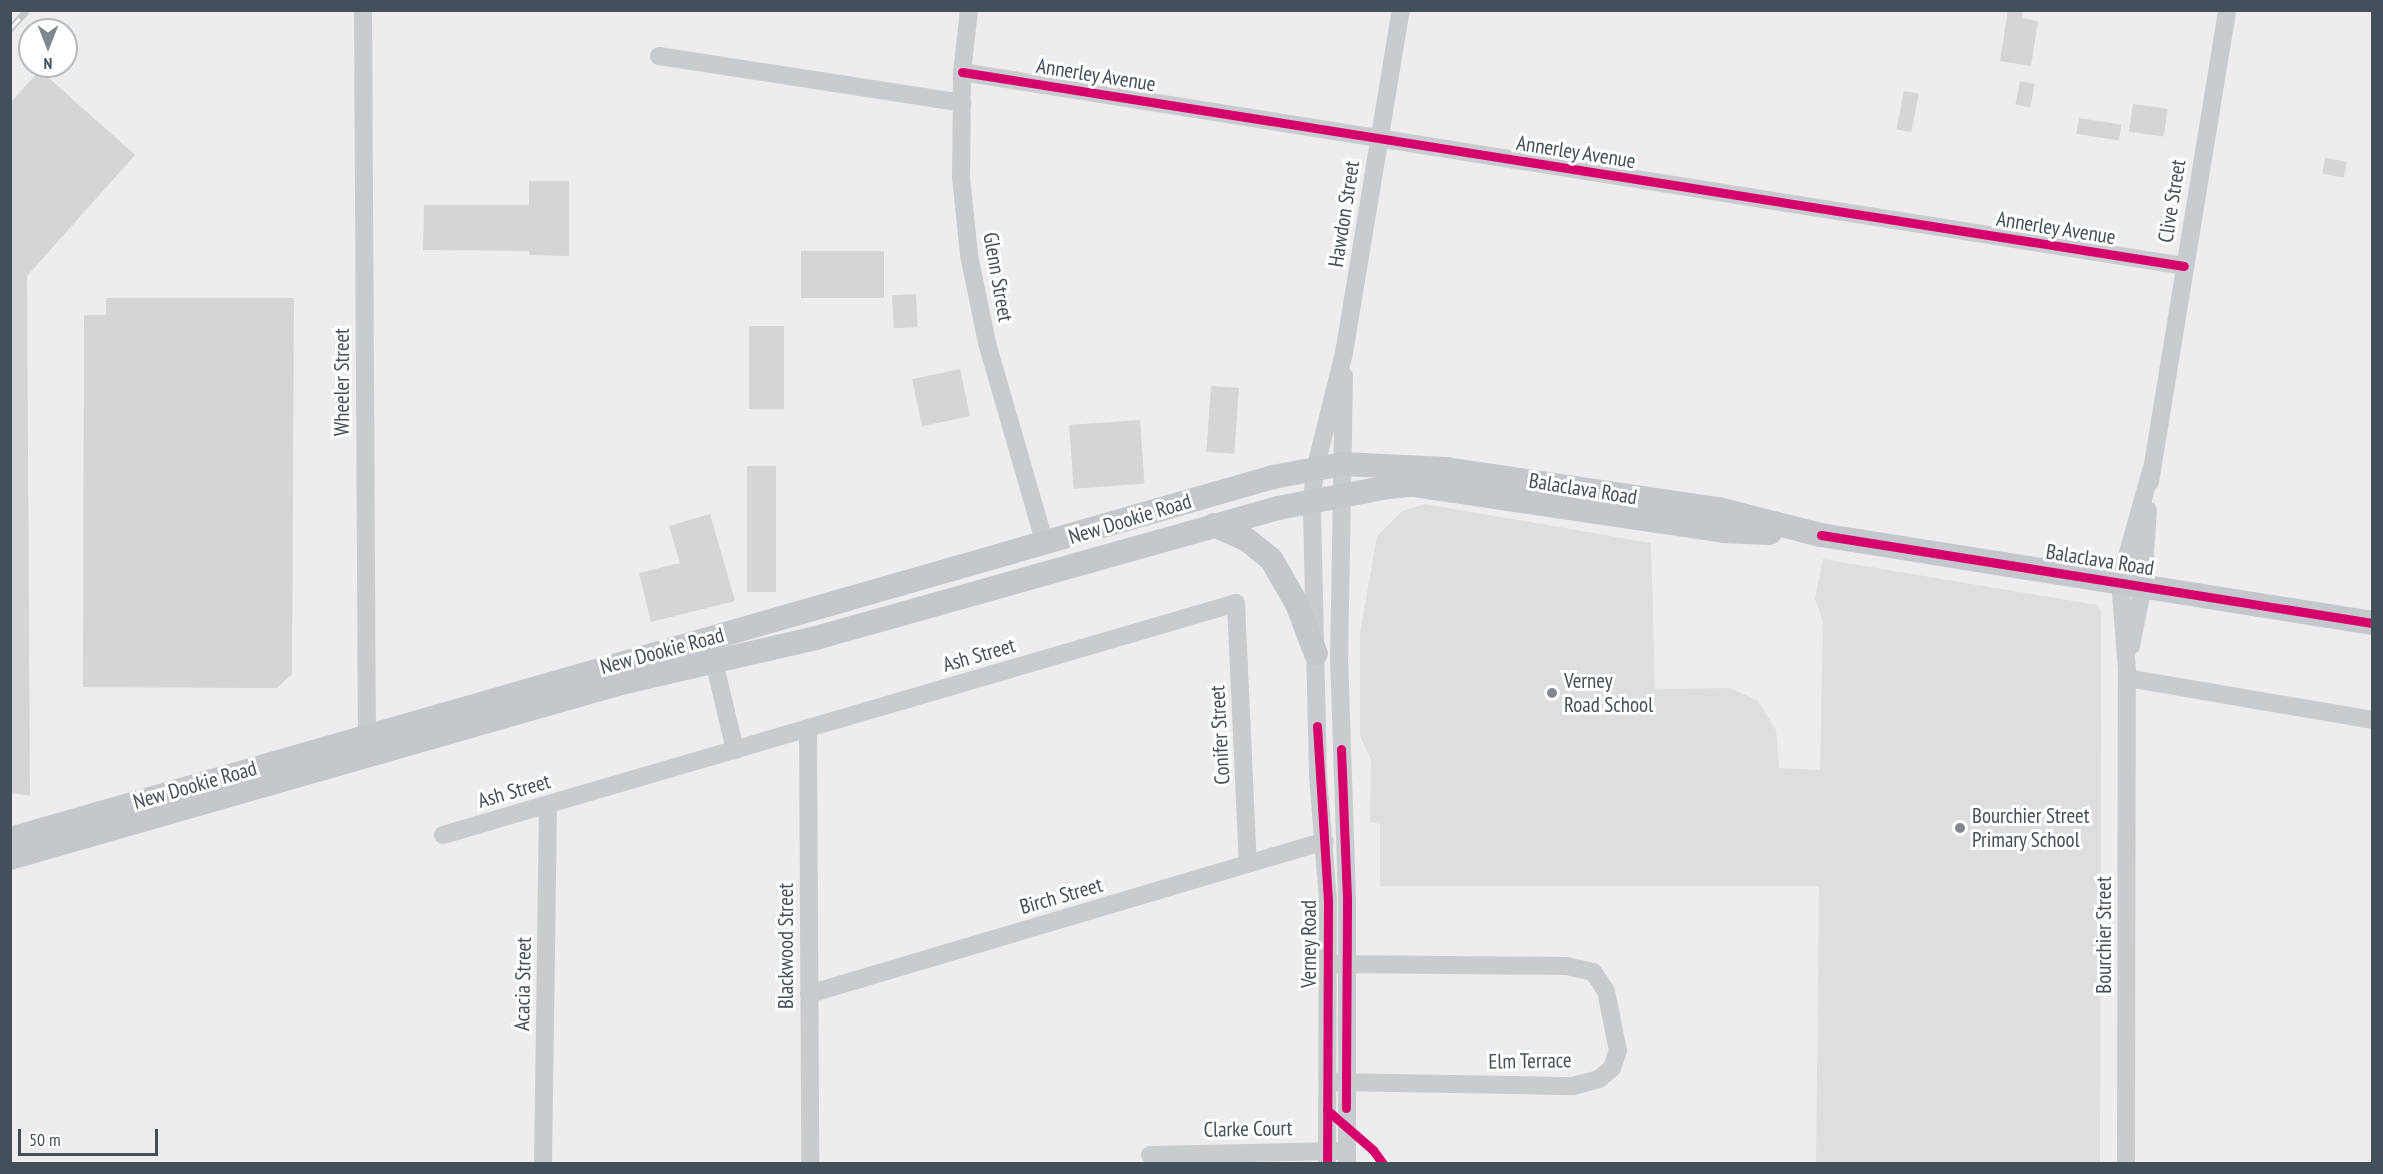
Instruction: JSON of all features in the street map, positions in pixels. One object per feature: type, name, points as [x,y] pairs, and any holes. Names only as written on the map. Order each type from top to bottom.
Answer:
[{"type":"main road","name":"Balaclava Road","points":[[1315,470],[1343,464],[1446,469],[1718,509],[1821,536]]},
{"type":"main road","name":"New Dookie Road","points":[[10,858],[367,744],[708,639],[1273,477],[1315,470]]},
{"type":"main road","name":"Balaclava Road","points":[[1312,502],[1413,485],[1723,531],[1821,536],[2131,583],[2373,623]]},
{"type":"main road","name":"New Dookie Road","points":[[10,839],[367,744],[715,663],[962,599],[1214,525],[1312,502]]},
{"type":"main road","points":[[1214,525],[1246,539],[1271,559],[1297,604],[1316,654]]},
{"type":"street","name":"Wheeler Street","points":[[363,10],[367,744]]},
{"type":"street","name":"Glenn Street","points":[[969,10],[962,72],[961,177],[969,255],[987,343],[1045,544]]},
{"type":"street","name":"Hawdon Street","points":[[1312,502],[1315,470],[1344,353],[1401,10]]},
{"type":"street","name":"Clive Street","points":[[2131,583],[2227,10]]},
{"type":"street","points":[[659,56],[962,103]]},
{"type":"street","name":"Annerley Avenue","points":[[962,72],[2184,266]]},
{"type":"street","name":"Hawdon Street","points":[[1344,353],[1344,496]]},
{"type":"street","name":"Verney Road","points":[[1344,496],[1339,657],[1346,964],[1347,1157]]},
{"type":"street","name":"Verney Road","points":[[1312,502],[1318,775],[1325,842],[1327,1157]]},
{"type":"street","name":"Bourchier Street","points":[[2126,1164],[2127,674],[2131,583]]},
{"type":"street","name":"Ash Street","points":[[443,835],[1236,603]]},
{"type":"street","name":"Conifer Street","points":[[1236,603],[1248,864]]},
{"type":"street","points":[[708,639],[735,750]]},
{"type":"street","points":[[2127,674],[2373,720]]},
{"type":"street","name":"Blackwood Street","points":[[808,728],[810,1164]]},
{"type":"street","name":"Acacia Street","points":[[543,1164],[548,805]]},
{"type":"street","name":"Birch Street","points":[[809,994],[1325,842]]},
{"type":"street","name":"Elm Terrace","points":[[1327,964],[1568,966],[1593,972],[1606,991],[1618,1051],[1612,1068],[1599,1079],[1573,1086],[1327,1082]]},
{"type":"street","name":"Clarke Court","points":[[1150,1155],[1347,1157]]},
{"type":"shaded area","points":[[1425,504],[1651,543],[1655,689],[1730,688],[1758,701],[1776,730],[1779,768],[1820,770],[1823,621],[1815,599],[1823,559],[2097,605],[2101,611],[2100,1163],[1816,1163],[1819,886],[1380,886],[1380,824],[1370,822],[1371,760],[1360,736],[1360,633],[1377,536],[1402,511]]},
{"type":"building","points":[[2008,10],[2023,10],[2022,18],[2038,21],[2031,66],[2000,61]]},
{"type":"building","points":[[33,78],[49,78],[135,155],[27,276],[30,796],[10,793],[10,103]]},
{"type":"building","points":[[2020,81],[2035,84],[2030,107],[2015,105]]},
{"type":"building","points":[[1904,91],[1919,94],[1911,132],[1897,129]]},
{"type":"building","points":[[2133,104],[2168,109],[2164,137],[2129,132]]},
{"type":"building","points":[[2079,118],[2121,125],[2119,141],[2076,134]]},
{"type":"building","points":[[2325,158],[2347,162],[2344,178],[2322,174]]},
{"type":"building","points":[[529,181],[569,181],[569,256],[529,255],[529,251],[423,250],[424,205],[529,205]]},
{"type":"building","points":[[801,251],[884,251],[884,298],[801,298]]},
{"type":"building","points":[[916,294],[918,327],[894,328],[892,295]]},
{"type":"building","points":[[106,298],[294,298],[292,674],[277,688],[83,687],[84,315],[106,315]]},
{"type":"building","points":[[749,326],[784,326],[784,409],[749,409]]},
{"type":"building","points":[[960,369],[970,416],[922,426],[912,379]]},
{"type":"building","points":[[1211,386],[1239,388],[1234,454],[1206,452]]},
{"type":"building","points":[[1140,420],[1144,484],[1074,489],[1069,425]]},
{"type":"building","points":[[747,466],[776,466],[776,592],[747,592]]},
{"type":"building","points":[[710,514],[735,601],[651,622],[639,573],[680,563],[669,526]]},
{"type":"railway","points":[[10,29],[27,10]]},
{"type":"cycle path","points":[[962,72],[2184,266]]},
{"type":"cycle path","points":[[1821,535],[2372,623]]},
{"type":"cycle path","points":[[1317,726],[1328,900],[1327,1164]]},
{"type":"cycle path","points":[[1341,749],[1347,901],[1346,1108]]},
{"type":"cycle path","points":[[1327,1110],[1373,1150],[1383,1164]]},
{"type":"place","name":"Verney Road School","points":[[1552,693]]},
{"type":"place","name":"Bourchier Street Primary School","points":[[1960,828]]}]
